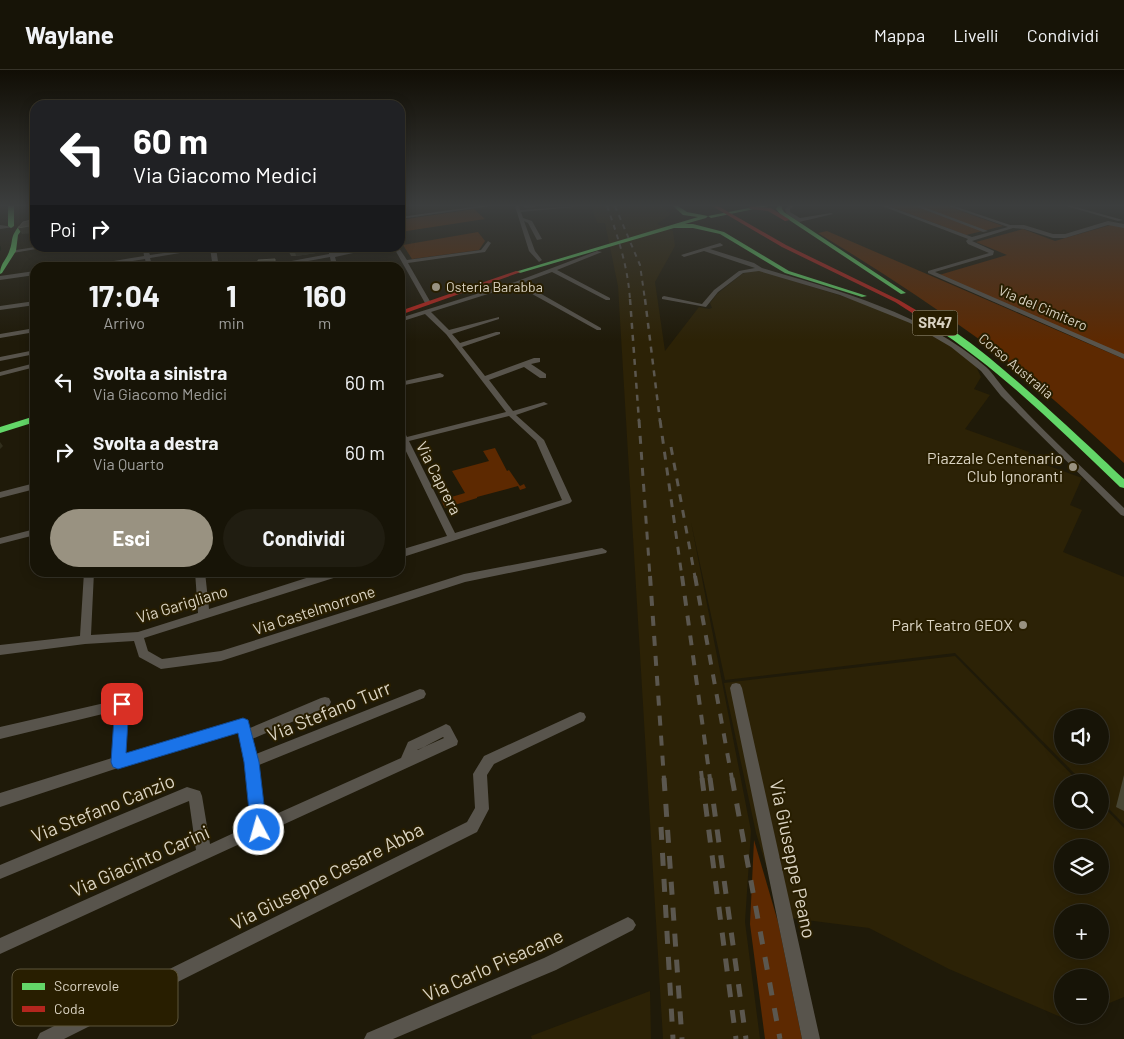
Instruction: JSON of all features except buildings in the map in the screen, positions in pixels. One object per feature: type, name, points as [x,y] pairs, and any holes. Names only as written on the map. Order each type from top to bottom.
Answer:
[{"type":"main road","points":[[0,272],[14,251]]},
{"type":"main road","points":[[405,312],[427,308],[545,264],[588,251]]},
{"type":"main road","points":[[754,251],[788,272],[853,292],[893,307],[949,336],[989,363]]},
{"type":"main road","points":[[759,251],[787,269],[807,274],[819,270],[818,266],[790,251]]},
{"type":"main road","name":"Corso Australia","points":[[797,251],[932,321],[989,363],[1124,476]]},
{"type":"main road","name":"Corso Australia","points":[[803,251],[925,312],[970,340],[989,363],[1124,485]]},
{"type":"main road","points":[[840,251],[983,347],[989,363]]},
{"type":"main road","points":[[0,426],[30,418]]},
{"type":"main road","points":[[0,426],[30,418]]},
{"type":"street","points":[[405,262],[481,251]]},
{"type":"street","points":[[483,251],[489,258]]},
{"type":"street","points":[[532,251],[545,264],[608,299]]},
{"type":"street","points":[[684,255],[698,251]]},
{"type":"street","points":[[706,251],[752,264],[759,269],[842,294],[891,312],[989,363],[1004,394],[1124,513]]},
{"type":"street","name":"Via del Cimitero","points":[[990,251],[992,252],[991,254],[930,272],[1124,357]]},
{"type":"street","points":[[146,252],[148,262]]},
{"type":"street","points":[[110,262],[177,252]]},
{"type":"street","points":[[332,252],[334,262]]},
{"type":"street","points":[[291,262],[352,252]]},
{"type":"street","points":[[399,252],[427,308],[511,414],[540,440],[567,501],[405,552]]},
{"type":"street","points":[[405,318],[427,308],[516,283],[545,264]]},
{"type":"street","points":[[664,298],[704,306],[716,291],[741,272],[759,269]]},
{"type":"street","points":[[0,278],[30,274]]},
{"type":"street","points":[[516,283],[599,329]]},
{"type":"street","points":[[0,308],[30,304]]},
{"type":"street","points":[[448,333],[497,318]]},
{"type":"street","points":[[0,336],[30,331]]},
{"type":"street","points":[[458,346],[498,334]]},
{"type":"street","points":[[0,359],[30,353]]},
{"type":"street","points":[[485,379],[537,360]]},
{"type":"street","points":[[525,364],[543,376]]},
{"type":"street","points":[[0,374],[30,367]]},
{"type":"street","points":[[405,383],[440,375]]},
{"type":"street","points":[[405,436],[511,414],[544,404]]},
{"type":"street","name":"Via Caprera","points":[[405,445],[452,537]]},
{"type":"street","points":[[0,495],[30,487]]},
{"type":"street","points":[[0,541],[30,533]]},
{"type":"street","name":"Via Castelmorrone","points":[[138,636],[143,654],[161,664],[221,656],[464,578],[602,551]]},
{"type":"street","points":[[86,640],[89,577]]},
{"type":"street","points":[[200,577],[204,614]]},
{"type":"street","name":"Via Garigliano","points":[[0,650],[138,636],[319,577]]},
{"type":"street","name":"Via Giuseppe Peano","points":[[736,688],[810,1039]]},
{"type":"street","name":"Via Stefano Turr","points":[[252,762],[420,694]]},
{"type":"street","points":[[2,799],[243,725],[245,736],[325,702]]},
{"type":"street","points":[[0,733],[122,704],[118,762]]},
{"type":"street","name":"Via Giuseppe Cesare Abba","points":[[178,973],[472,827],[482,809],[480,774],[489,760],[580,717]]},
{"type":"street","name":"Via Stefano Turr","points":[[245,736],[252,762],[259,830]]},
{"type":"street","name":"Via Giacinto Carini","points":[[0,946],[259,830],[406,761]]},
{"type":"street","name":"Via Stefano Canzio","points":[[0,872],[187,794],[195,796],[204,854]]},
{"type":"street","name":"Via Carlo Pisacane","points":[[372,1039],[550,964],[628,925]]},
{"type":"street","name":"Via Giuseppe Cesare Abba","points":[[46,1039],[72,1026]]},
{"type":"shaded area","points":[[407,251],[470,251],[412,259]]},
{"type":"shaded area","points":[[611,251],[672,251],[655,282],[665,351],[699,307],[712,308],[710,303],[717,294],[742,274],[750,271],[762,271],[886,310],[936,336],[975,364],[981,377],[974,389],[990,395],[965,429],[1029,452],[1027,458],[1082,478],[1070,505],[1082,510],[1063,552],[1124,577],[1124,824],[1109,809],[1109,774],[1075,774],[1065,764],[1109,764],[1109,709],[1054,709],[1054,753],[955,653],[725,680],[691,522],[751,831],[745,922],[760,1039],[663,1039],[618,286]]},
{"type":"shaded area","points":[[847,251],[874,251],[1124,359],[1124,463],[1033,382],[976,337]]},
{"type":"shaded area","points":[[998,251],[1124,251],[1124,355],[939,275],[1007,255]]},
{"type":"shaded area","points":[[495,448],[507,471],[509,470],[520,486],[524,484],[526,488],[520,490],[518,486],[445,508],[441,500],[465,493],[452,471],[489,461],[483,451]]},
{"type":"shaded area","points":[[955,656],[1054,757],[1054,764],[1061,764],[1071,774],[1054,774],[1054,829],[1109,829],[1109,812],[1124,828],[1124,997],[1109,1003],[1109,969],[1054,969],[1054,1014],[949,969],[869,928],[782,917],[756,833],[724,683]]},
{"type":"shaded area","points":[[754,840],[778,922],[802,1039],[765,1039],[750,924]]},
{"type":"shaded area","points":[[650,991],[651,1039],[532,1039],[531,1036]]},
{"type":"railway","points":[[622,251],[630,300]]},
{"type":"railway","points":[[634,251],[640,265],[645,300]]},
{"type":"railway","points":[[630,299],[639,421]]},
{"type":"railway","points":[[645,299],[660,421]]},
{"type":"railway","points":[[639,420],[650,577]]},
{"type":"railway","points":[[660,420],[682,577]]},
{"type":"railway","points":[[671,447],[695,577]]},
{"type":"railway","points":[[650,576],[664,779]]},
{"type":"railway","points":[[682,576],[710,779]]},
{"type":"railway","points":[[695,576],[732,779]]},
{"type":"railway","points":[[701,771],[702,779]]},
{"type":"railway","points":[[664,778],[682,1039]]},
{"type":"railway","points":[[702,778],[736,1039]]},
{"type":"railway","points":[[710,778],[746,1039]]},
{"type":"railway","points":[[732,778],[780,1039]]},
{"type":"railway","points":[[661,827],[673,1039]]},
{"type":"traffic: fast","points":[[0,272],[13,251]]},
{"type":"traffic: fast","points":[[518,272],[588,251]]},
{"type":"traffic: fast","points":[[752,251],[787,272],[864,296]]},
{"type":"traffic: fast","points":[[840,251],[903,293]]},
{"type":"traffic: fast","points":[[934,323],[960,340],[1009,378],[1124,485]]},
{"type":"traffic: fast","points":[[0,430],[30,421]]},
{"type":"traffic: jam","points":[[795,251],[897,301],[934,323]]},
{"type":"traffic: jam","points":[[405,311],[518,272]]},
{"type":"place","name":"Osteria Barabba","points":[[436,287]]},
{"type":"place","name":"Piazzale Centenario Club Ignoranti","points":[[1073,467]]},
{"type":"place","name":"Park Teatro GEOX","points":[[1023,625]]},
{"type":"route","points":[[122,704],[118,762],[243,725],[252,762],[259,830]]}]
